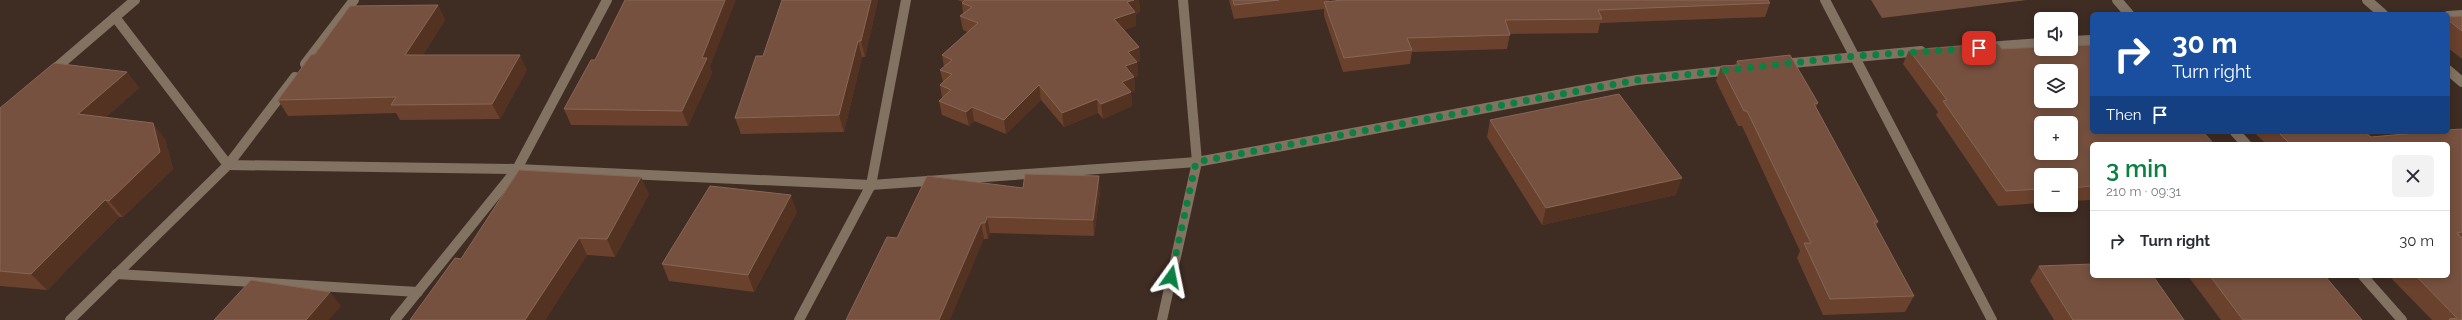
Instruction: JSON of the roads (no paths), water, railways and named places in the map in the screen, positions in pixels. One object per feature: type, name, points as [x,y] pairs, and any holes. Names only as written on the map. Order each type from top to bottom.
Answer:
[{"type":"street","points":[[40,82],[135,0]]},
{"type":"street","points":[[70,320],[228,165],[354,0]]},
{"type":"street","points":[[395,320],[517,169],[607,0]]},
{"type":"street","points":[[799,320],[871,185],[906,0]]},
{"type":"street","points":[[1162,320],[1196,162],[1183,0]]},
{"type":"street","points":[[1825,0],[1992,320]]},
{"type":"street","points":[[2117,0],[2127,12]]},
{"type":"street","points":[[2366,0],[2381,12]]},
{"type":"street","points":[[2450,16],[2462,15]]},
{"type":"street","points":[[115,17],[228,165]]},
{"type":"street","points":[[2078,41],[2090,40]]},
{"type":"street","points":[[1979,48],[2034,44]]},
{"type":"street","points":[[1770,66],[1855,56],[1933,51]]},
{"type":"street","points":[[228,165],[517,169],[871,185],[1196,162],[1637,80],[1746,68]]},
{"type":"street","points":[[2450,72],[2462,82]]},
{"type":"street","points":[[2237,134],[2244,142]]},
{"type":"street","points":[[116,274],[418,292]]},
{"type":"street","points":[[2365,278],[2402,320]]}]
